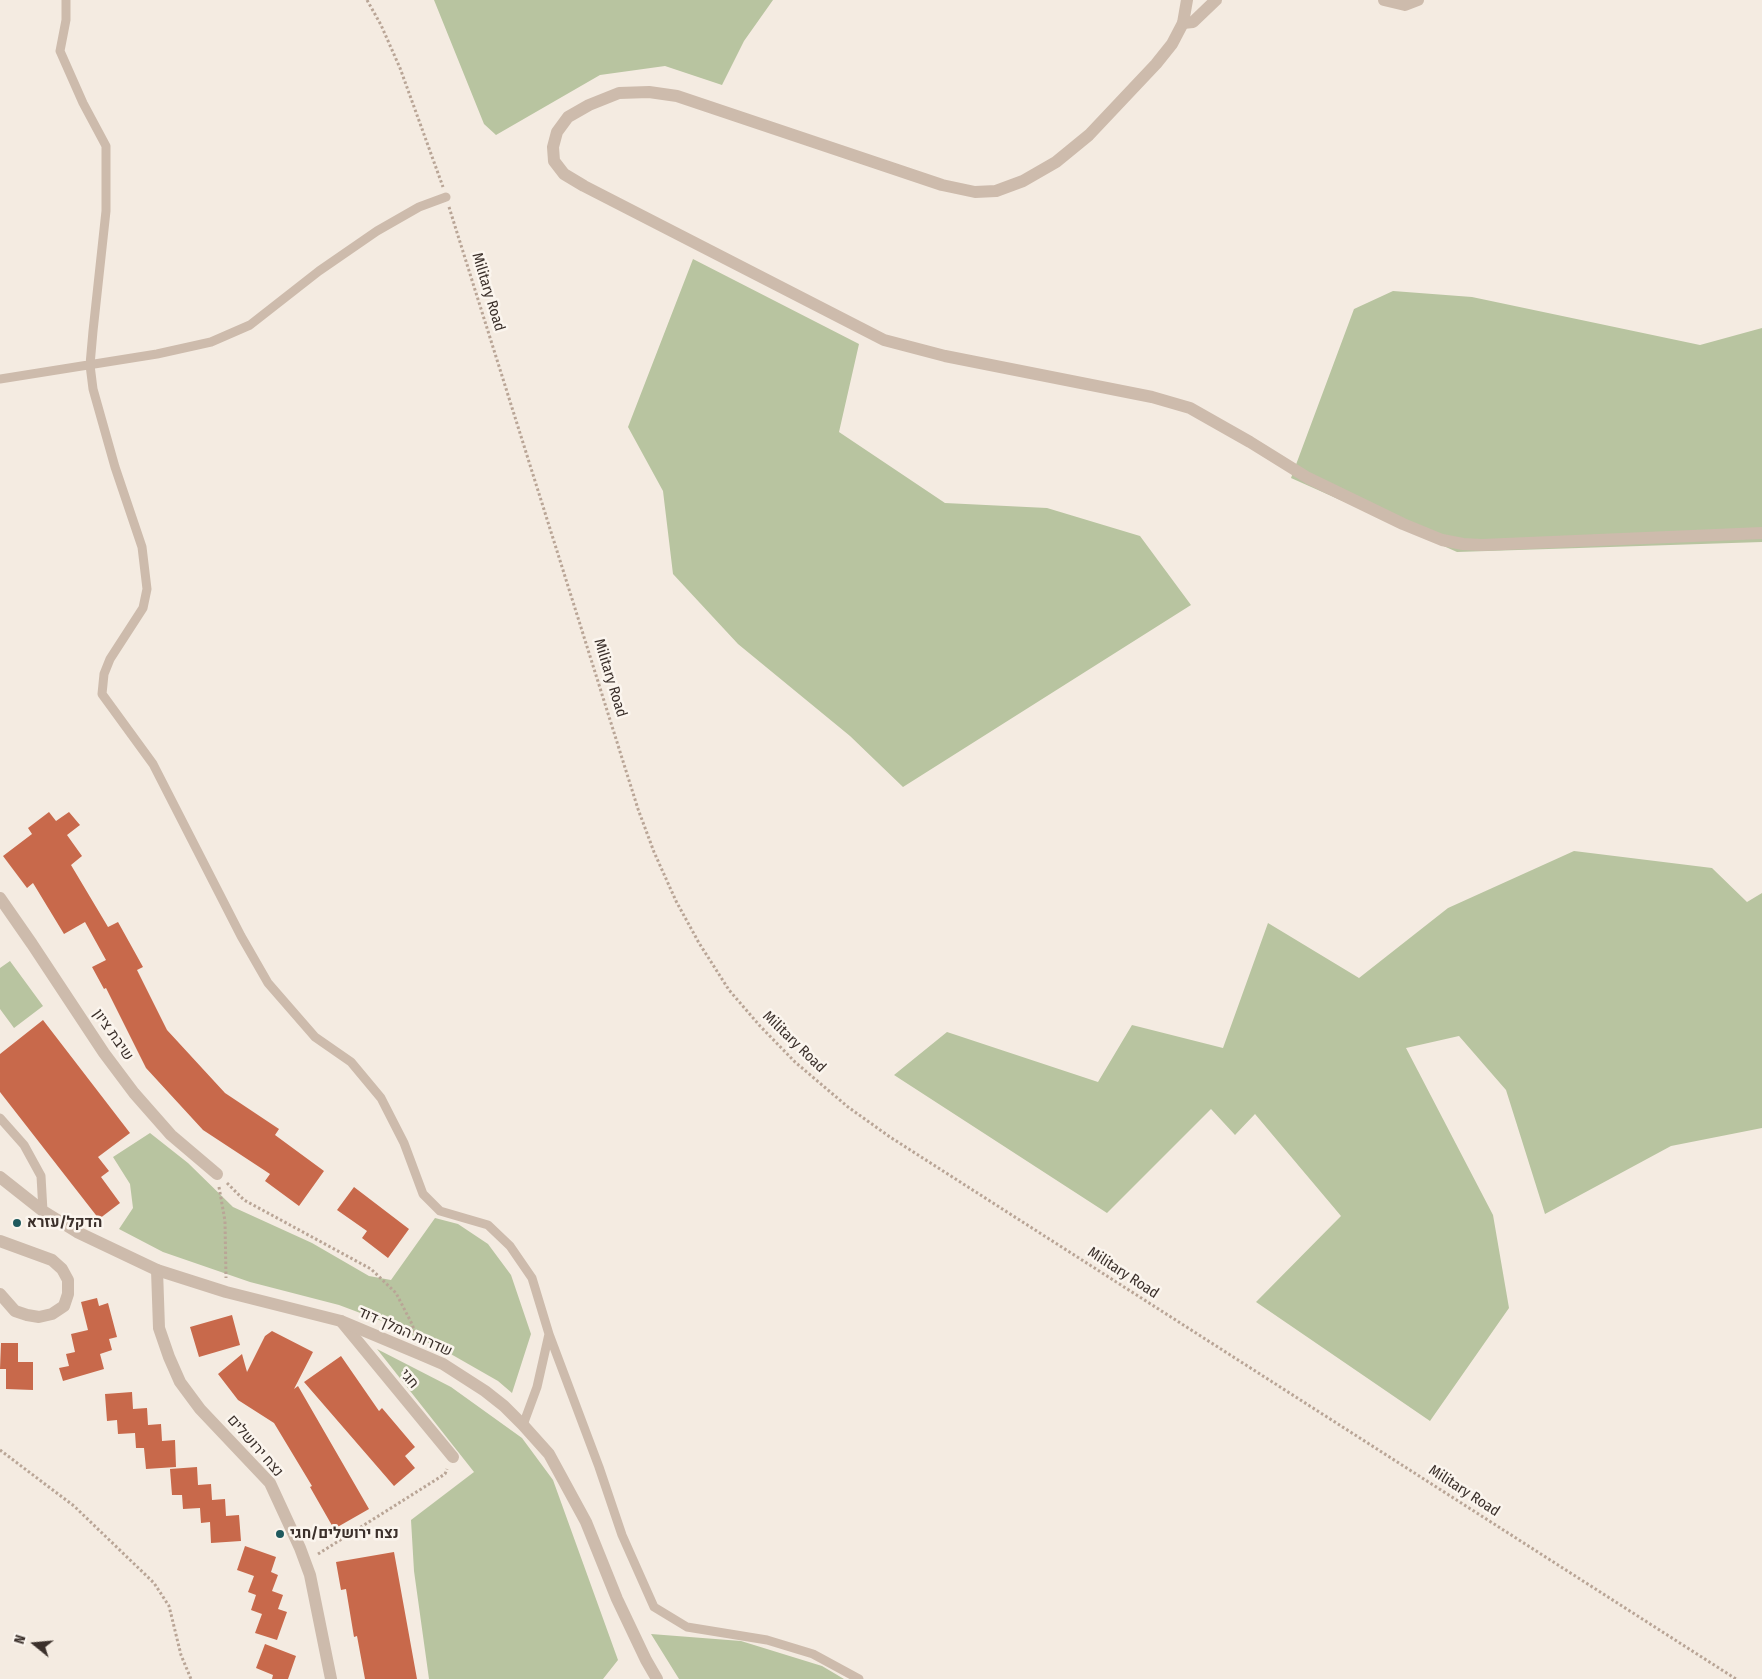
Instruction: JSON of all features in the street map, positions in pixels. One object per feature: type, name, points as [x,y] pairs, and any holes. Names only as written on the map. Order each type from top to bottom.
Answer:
[{"type":"street","points":[[1187,0],[1183,22],[1172,44],[1156,64],[1089,135],[1056,162],[1023,181],[996,191],[975,192],[942,185],[677,96],[650,92],[619,93],[589,105],[568,117],[557,132],[552,147],[554,161],[564,174],[584,186],[884,340],[954,358],[1152,397],[1190,408],[1308,478],[1403,524],[1442,540],[1482,545],[1762,533]]},
{"type":"street","points":[[1183,22],[1193,22],[1216,0]]},
{"type":"street","points":[[1384,0],[1405,5],[1418,0]]},
{"type":"street","name":"שיבת ציון","points":[[0,898],[104,1053],[134,1092],[171,1136],[217,1174]]},
{"type":"street","name":"שדרות המלך דוד","points":[[0,1177],[43,1212],[77,1232],[157,1270],[226,1292],[341,1321],[443,1364],[504,1406],[548,1454],[570,1492],[586,1522],[617,1599],[657,1679]]},
{"type":"street","points":[[0,1241],[52,1260],[62,1269],[68,1280],[68,1294],[64,1306],[52,1314],[40,1317],[27,1315],[15,1310],[0,1294]]},
{"type":"street","name":"נצח ירושלים","points":[[157,1270],[159,1328],[169,1358],[180,1382],[200,1409],[270,1483],[310,1575],[331,1679]]},
{"type":"street","name":"חגי","points":[[341,1321],[453,1457]]},
{"type":"lane","points":[[66,0],[66,20],[60,51],[83,103],[106,146],[106,210],[90,365],[92,389],[115,467],[142,547],[147,589],[143,608],[110,659],[104,674],[102,694],[153,764],[241,936],[268,983],[315,1037],[351,1062],[380,1098],[404,1143],[423,1194],[440,1211],[488,1225],[510,1246],[532,1278],[549,1334],[577,1413],[599,1467],[622,1535],[654,1607],[687,1628],[767,1640],[813,1654],[859,1679]]},
{"type":"lane","points":[[0,379],[157,354],[211,342],[250,325],[319,270],[377,231],[419,207],[446,197]]},
{"type":"lane","points":[[0,1118],[24,1145],[41,1176],[43,1212]]},
{"type":"lane","points":[[523,1425],[537,1387],[549,1334]]},
{"type":"path","name":"Military Road","points":[[367,0],[381,25],[400,68],[446,197],[638,810],[676,901],[699,943],[729,990],[795,1062],[848,1107],[890,1137],[1736,1679]]},
{"type":"path","points":[[217,1174],[225,1221],[226,1292]]},
{"type":"path","points":[[217,1174],[244,1200],[371,1269],[396,1293],[412,1324],[422,1354]]},
{"type":"path","points":[[0,1450],[74,1506],[154,1583],[169,1606],[181,1655],[191,1679]]},
{"type":"path","points":[[305,1562],[445,1474],[453,1457]]},
{"type":"green space","points":[[434,0],[773,0],[744,41],[722,85],[665,66],[600,75],[496,135],[484,124]]},
{"type":"green space","points":[[693,259],[859,344],[839,432],[945,503],[1047,508],[1140,536],[1191,605],[903,787],[850,736],[738,644],[673,574],[663,491],[628,427]]},
{"type":"green space","points":[[1393,291],[1472,297],[1700,345],[1762,328],[1762,542],[1457,552],[1291,478],[1354,309]]},
{"type":"green space","points":[[1574,851],[1712,868],[1747,902],[1762,893],[1762,1128],[1671,1146],[1545,1214],[1506,1090],[1459,1036],[1406,1048],[1493,1215],[1509,1308],[1430,1421],[1256,1302],[1341,1216],[1255,1114],[1235,1135],[1211,1109],[1107,1213],[894,1075],[947,1032],[1098,1082],[1132,1025],[1223,1048],[1268,923],[1359,978],[1448,908]]},
{"type":"green space","points":[[10,961],[43,1006],[14,1028],[0,1009],[0,968]]},
{"type":"green space","points":[[150,1133],[188,1163],[233,1207],[312,1243],[369,1276],[391,1280],[435,1218],[458,1224],[488,1244],[511,1275],[531,1334],[512,1393],[498,1381],[449,1353],[387,1323],[339,1305],[250,1282],[163,1252],[119,1229],[133,1208],[130,1184],[113,1157]]},
{"type":"green space","points":[[377,1349],[451,1387],[522,1438],[553,1480],[618,1660],[603,1679],[429,1679],[414,1571],[411,1520],[474,1472]]},
{"type":"green space","points":[[651,1634],[741,1641],[822,1666],[844,1679],[679,1679]]},
{"type":"building","points":[[49,812],[56,821],[69,812],[80,825],[67,835],[82,856],[71,865],[108,927],[118,922],[143,967],[137,970],[167,1030],[225,1093],[279,1129],[275,1135],[324,1171],[299,1206],[265,1181],[270,1174],[203,1130],[146,1068],[106,988],[104,989],[92,967],[106,960],[85,922],[64,934],[33,883],[27,888],[3,856],[32,834],[28,828]]},
{"type":"building","points":[[43,1020],[130,1133],[98,1157],[109,1171],[101,1177],[120,1203],[99,1219],[0,1092],[0,1054]]},
{"type":"building","points":[[354,1187],[409,1229],[388,1258],[362,1238],[367,1231],[337,1210]]},
{"type":"building","points":[[97,1298],[99,1306],[108,1303],[117,1337],[109,1339],[112,1350],[100,1354],[104,1369],[63,1381],[59,1368],[69,1366],[66,1354],[75,1352],[71,1334],[88,1330],[81,1302]]},
{"type":"building","points":[[232,1315],[240,1345],[199,1357],[190,1327]]},
{"type":"building","points":[[272,1331],[313,1352],[294,1389],[298,1386],[369,1509],[334,1529],[310,1487],[312,1486],[274,1423],[238,1400],[218,1374],[242,1354],[247,1372],[265,1336]]},
{"type":"building","points":[[1,1343],[18,1343],[18,1362],[33,1362],[33,1390],[6,1389],[6,1369],[0,1369]]},
{"type":"building","points":[[341,1356],[379,1411],[382,1408],[415,1447],[405,1456],[415,1468],[394,1486],[304,1382]]},
{"type":"building","points":[[132,1392],[133,1409],[147,1408],[148,1425],[161,1424],[162,1441],[175,1440],[176,1467],[146,1469],[144,1448],[136,1448],[135,1433],[118,1434],[117,1420],[107,1421],[105,1394]]},
{"type":"building","points":[[197,1467],[198,1485],[211,1484],[212,1500],[225,1499],[226,1516],[239,1515],[241,1541],[211,1543],[210,1522],[201,1523],[200,1508],[183,1509],[182,1495],[172,1495],[170,1469]]},
{"type":"building","points":[[245,1546],[276,1557],[271,1572],[278,1575],[272,1591],[283,1595],[278,1609],[287,1612],[277,1640],[255,1633],[262,1614],[251,1610],[256,1595],[248,1592],[254,1576],[237,1570]]},
{"type":"building","points":[[394,1552],[417,1679],[365,1679],[357,1636],[354,1637],[346,1589],[341,1590],[336,1562]]},
{"type":"building","points":[[265,1644],[296,1656],[288,1679],[272,1679],[273,1675],[256,1668]]},
{"type":"place","name":"הדקל/עזרא","points":[[17,1223]]},
{"type":"place","name":"נצח ירושלים/חגי","points":[[280,1534]]}]
